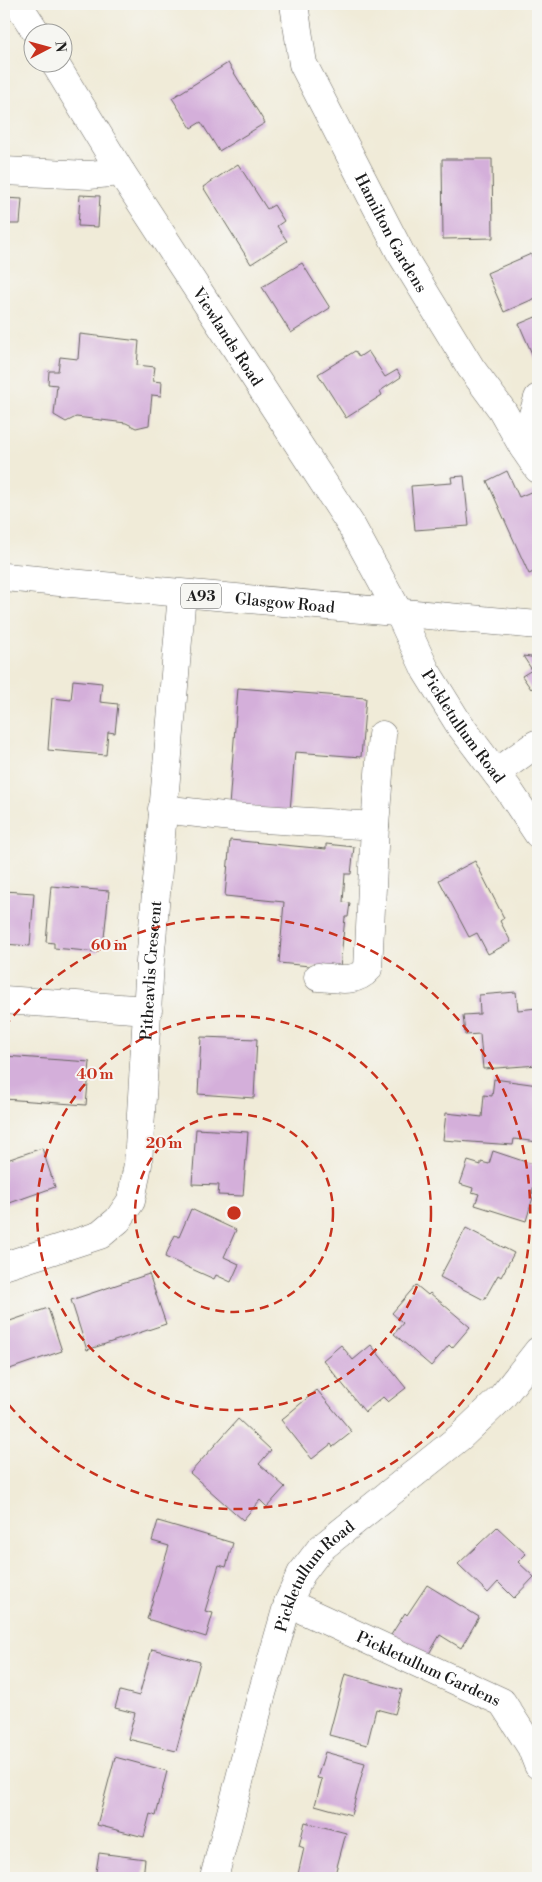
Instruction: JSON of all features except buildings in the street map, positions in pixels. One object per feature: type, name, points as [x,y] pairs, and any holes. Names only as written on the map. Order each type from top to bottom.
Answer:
[{"type":"street","points":[[18,4],[30,22]]},
{"type":"street","name":"Hamilton Gardens","points":[[294,4],[303,64],[400,252],[471,368],[502,410],[531,458]]},
{"type":"street","name":"Viewlands Road","points":[[60,72],[122,172],[351,525],[399,613]]},
{"type":"street","points":[[4,171],[89,175],[122,172]]},
{"type":"street","points":[[531,458],[538,398]]},
{"type":"street","name":"Glasgow Road","points":[[4,577],[538,625]]},
{"type":"street","name":"Pitheavlis Crescent","points":[[4,1266],[100,1235],[118,1220],[131,1201],[138,1164],[162,810],[182,594]]},
{"type":"street","name":"Pickletullum Road","points":[[399,613],[426,670],[459,724],[538,834]]},
{"type":"street","points":[[318,977],[353,980],[362,976],[368,969],[375,826],[382,735]]},
{"type":"street","points":[[496,774],[536,744]]},
{"type":"street","points":[[162,810],[232,817],[375,826]]},
{"type":"street","points":[[4,1000],[148,1010]]},
{"type":"street","name":"Pickletullum Road","points":[[214,1878],[261,1696],[288,1603],[301,1574],[320,1549],[460,1438],[502,1397],[538,1351]]},
{"type":"street","name":"Pickletullum Gardens","points":[[288,1603],[502,1702],[531,1747],[538,1765]]}]
